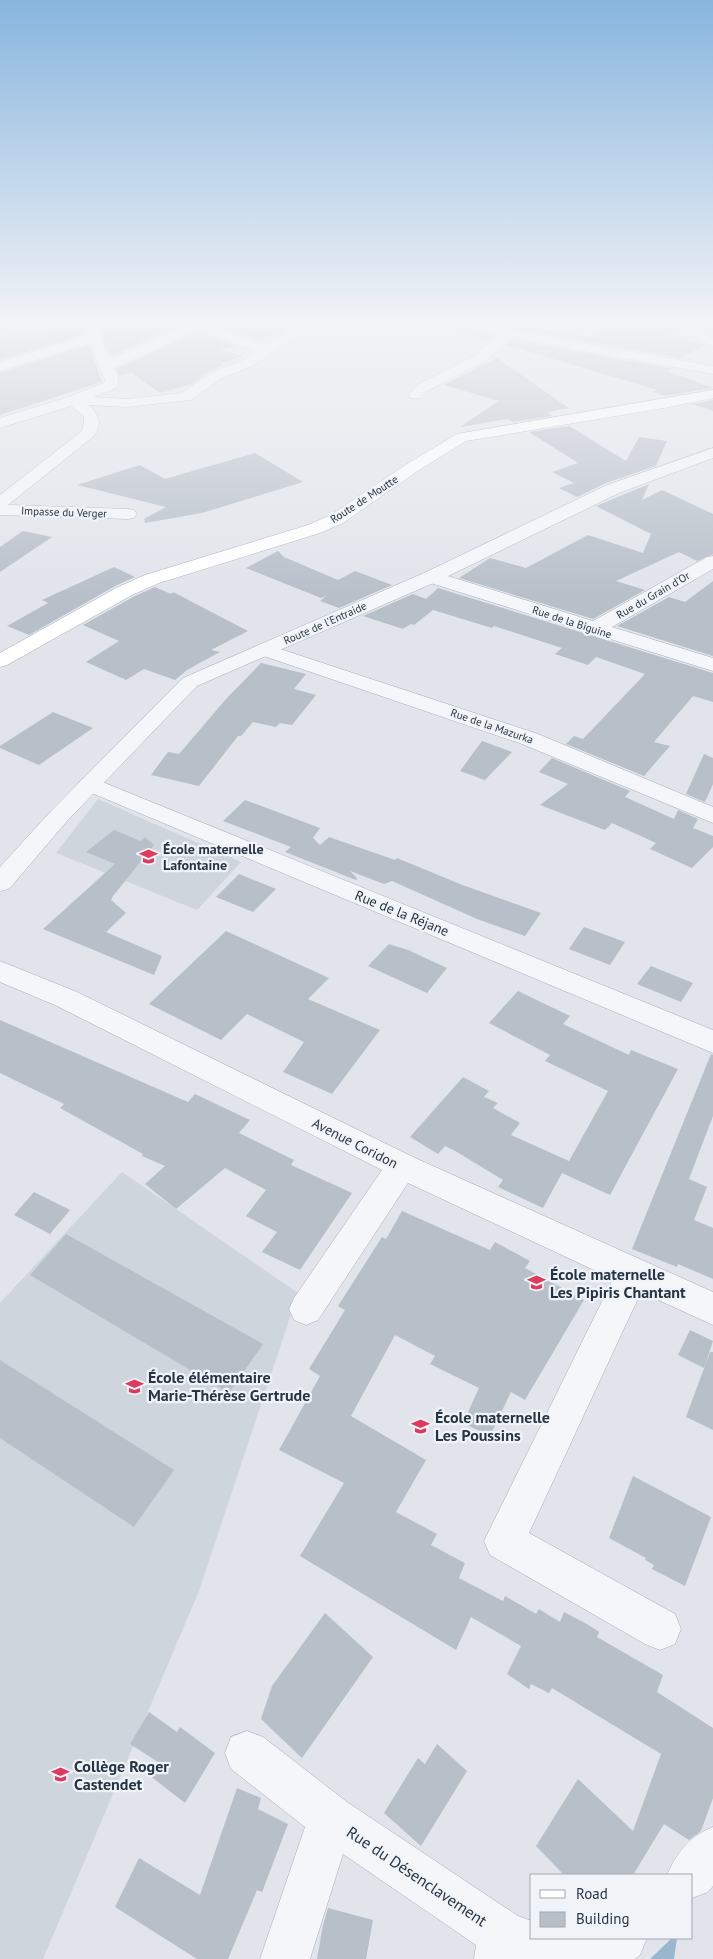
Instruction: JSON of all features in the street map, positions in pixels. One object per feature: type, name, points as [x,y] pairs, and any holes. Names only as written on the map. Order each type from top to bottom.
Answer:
[{"type":"main road","name":"Route de Moutte","points":[[0,661],[118,595],[152,579],[314,529],[337,519],[413,467],[462,437],[600,414]]},
{"type":"street","points":[[0,422],[25,414]]},
{"type":"street","points":[[0,502],[89,433],[92,423],[89,414]]},
{"type":"street","name":"Route de l'Entraide","points":[[0,882],[90,784],[190,682],[431,577],[613,489],[713,453]]},
{"type":"street","name":"Impasse du Verger","points":[[0,510],[128,514]]},
{"type":"street","name":"Rue du Grain d'Or","points":[[594,629],[713,561]]},
{"type":"street","name":"Rue de la Biguine","points":[[431,577],[713,665]]},
{"type":"street","name":"Rue de la Mazurka","points":[[265,650],[530,739],[713,816]]},
{"type":"street","name":"Rue de la Réjane","points":[[90,784],[713,1042]]},
{"type":"street","name":"Avenue Coridon","points":[[0,971],[67,999],[402,1166],[713,1309]]},
{"type":"street","points":[[306,1308],[402,1166]]},
{"type":"street","points":[[633,1273],[504,1541],[660,1629]]},
{"type":"street","name":"Rue du Désenclavement","points":[[246,1753],[500,1947],[596,1958],[622,1939]]},
{"type":"street","name":"Rue du Désenclavement","points":[[285,1959],[331,1818]]},
{"type":"street","points":[[692,1874],[713,1850]]},
{"type":"shaded area","name":"École maternelle Lafontaine","points":[[98,799],[241,862],[197,910],[56,853]]},
{"type":"shaded area","points":[[122,1172],[298,1293],[199,1591],[43,1959],[0,1959],[0,1303]]},
{"type":"water","points":[[671,1939],[677,1939],[674,1959],[650,1959]]},
{"type":"building","points":[[479,414],[551,414],[553,416],[513,422],[507,419],[460,427]]},
{"type":"building","points":[[569,426],[626,461],[639,437],[667,441],[656,466],[606,483],[577,497],[559,488],[574,483],[552,472],[578,463],[529,432]]},
{"type":"building","points":[[255,453],[303,482],[202,513],[145,523],[144,519],[166,507],[77,485],[140,465],[165,479]]},
{"type":"building","points":[[649,484],[642,500],[662,490],[713,514],[713,554],[697,561],[679,552],[616,581],[645,590],[593,619],[459,578],[490,558],[526,568],[588,535],[643,553],[651,534],[596,506]]},
{"type":"building","points":[[23,531],[52,537],[0,572],[0,547]]},
{"type":"building","points":[[278,551],[284,557],[338,580],[355,571],[392,585],[339,608],[320,601],[327,595],[321,598],[246,568]]},
{"type":"building","points":[[114,567],[135,577],[117,585],[29,635],[7,626],[48,603],[42,600]]},
{"type":"building","points":[[713,581],[713,656],[617,626],[669,597],[685,602]]},
{"type":"building","points":[[155,587],[171,594],[173,592],[248,631],[211,650],[220,652],[187,670],[175,680],[144,669],[126,680],[86,662],[119,641],[83,625]]},
{"type":"building","points":[[438,588],[713,673],[713,702],[693,696],[654,742],[670,746],[644,776],[566,744],[574,736],[583,739],[645,674],[596,657],[588,665],[555,654],[562,648],[494,626],[492,628],[433,610],[414,625],[411,624],[403,629],[363,616],[413,594],[426,599]]},
{"type":"building","points":[[261,663],[306,674],[294,689],[316,695],[292,725],[280,723],[276,727],[253,722],[241,736],[238,736],[199,786],[151,775],[168,752],[179,754],[226,699]]},
{"type":"building","points":[[53,712],[93,728],[39,765],[0,748],[0,746]]},
{"type":"building","points":[[482,741],[512,752],[485,780],[460,771]]},
{"type":"building","points":[[704,754],[713,758],[713,784],[705,802],[686,794]]},
{"type":"building","points":[[552,758],[630,791],[625,797],[674,819],[678,810],[698,819],[693,828],[713,836],[713,847],[692,868],[650,849],[656,843],[612,823],[605,830],[540,805],[568,784],[539,772]]},
{"type":"building","points":[[245,800],[320,828],[313,838],[320,845],[329,837],[395,860],[397,858],[460,884],[541,913],[525,936],[477,919],[392,881],[384,884],[350,871],[357,878],[356,880],[285,852],[291,847],[223,821]]},
{"type":"building","points":[[114,830],[141,841],[145,837],[154,845],[113,896],[111,900],[126,913],[106,932],[162,956],[154,975],[43,929],[115,864],[86,852]]},
{"type":"building","points":[[239,874],[276,889],[253,912],[216,897]]},
{"type":"building","points":[[584,927],[625,942],[610,965],[569,949]]},
{"type":"building","points":[[226,931],[329,978],[308,999],[380,1030],[332,1094],[283,1072],[304,1042],[247,1014],[221,1040],[149,1004]]},
{"type":"building","points":[[389,944],[408,950],[447,968],[427,993],[368,966]]},
{"type":"building","points":[[651,966],[693,983],[681,1002],[637,984]]},
{"type":"building","points":[[518,991],[570,1016],[563,1024],[629,1055],[631,1050],[678,1069],[610,1195],[562,1173],[543,1208],[498,1187],[503,1180],[457,1152],[445,1146],[438,1154],[410,1137],[463,1077],[489,1091],[484,1097],[498,1103],[493,1108],[520,1123],[511,1135],[569,1161],[608,1091],[545,1061],[550,1055],[489,1023]]},
{"type":"building","points":[[0,1020],[188,1102],[195,1094],[250,1120],[239,1133],[294,1160],[291,1165],[352,1193],[300,1270],[262,1252],[277,1232],[246,1216],[266,1190],[225,1168],[176,1209],[145,1184],[165,1166],[142,1156],[143,1154],[60,1108],[64,1104],[0,1073]]},
{"type":"building","points":[[711,1054],[713,1055],[713,1116],[689,1179],[707,1187],[694,1220],[713,1228],[713,1279],[678,1264],[677,1267],[632,1249]]},
{"type":"building","points":[[34,1192],[70,1210],[50,1234],[14,1215]]},
{"type":"building","points":[[402,1211],[490,1250],[495,1242],[530,1261],[525,1268],[584,1300],[525,1400],[511,1392],[490,1436],[463,1423],[479,1388],[430,1364],[435,1356],[395,1335],[351,1416],[426,1460],[396,1512],[437,1534],[431,1545],[465,1563],[459,1578],[503,1601],[505,1596],[536,1614],[539,1609],[560,1622],[564,1612],[587,1624],[599,1632],[597,1637],[663,1675],[657,1692],[713,1728],[713,1798],[701,1831],[689,1840],[664,1824],[634,1874],[563,1874],[536,1846],[578,1779],[633,1831],[661,1754],[552,1688],[549,1693],[531,1684],[529,1689],[507,1674],[521,1646],[471,1617],[456,1650],[300,1556],[344,1483],[279,1450],[320,1376],[309,1369],[345,1310],[338,1306],[382,1237],[386,1239]]},
{"type":"building","points":[[66,1234],[263,1344],[229,1393],[30,1275]]},
{"type":"building","points":[[690,1330],[713,1341],[704,1368],[678,1355]]},
{"type":"building","points":[[710,1352],[713,1352],[713,1430],[686,1417]]},
{"type":"building","points":[[0,1360],[174,1470],[134,1527],[0,1438]]},
{"type":"building","points":[[633,1476],[711,1517],[685,1586],[652,1569],[654,1565],[645,1560],[646,1558],[609,1538]]},
{"type":"building","points":[[325,1613],[373,1657],[302,1758],[261,1719],[272,1686]]},
{"type":"building","points":[[149,1712],[177,1732],[180,1727],[215,1753],[185,1803],[149,1775],[158,1762],[130,1744]]},
{"type":"building","points":[[437,1744],[467,1771],[421,1846],[384,1813],[418,1758],[425,1764]]},
{"type":"building","points":[[237,1788],[261,1798],[258,1809],[288,1824],[262,1892],[257,1890],[228,1959],[197,1959],[115,1907],[139,1858],[200,1895]]},
{"type":"building","points":[[328,1908],[373,1920],[366,1959],[317,1959]]},
{"type":"place","name":"École maternelle Lafontaine","points":[[149,857]]},
{"type":"place","name":"École maternelle Les Pipiris Chantant","points":[[536,1283]]},
{"type":"place","name":"École élémentaire Marie-Thérèse Gertrude","points":[[134,1386]]},
{"type":"place","name":"École maternelle Les Poussins","points":[[421,1426]]},
{"type":"place","name":"Collège Roger Castendet","points":[[60,1775]]}]
